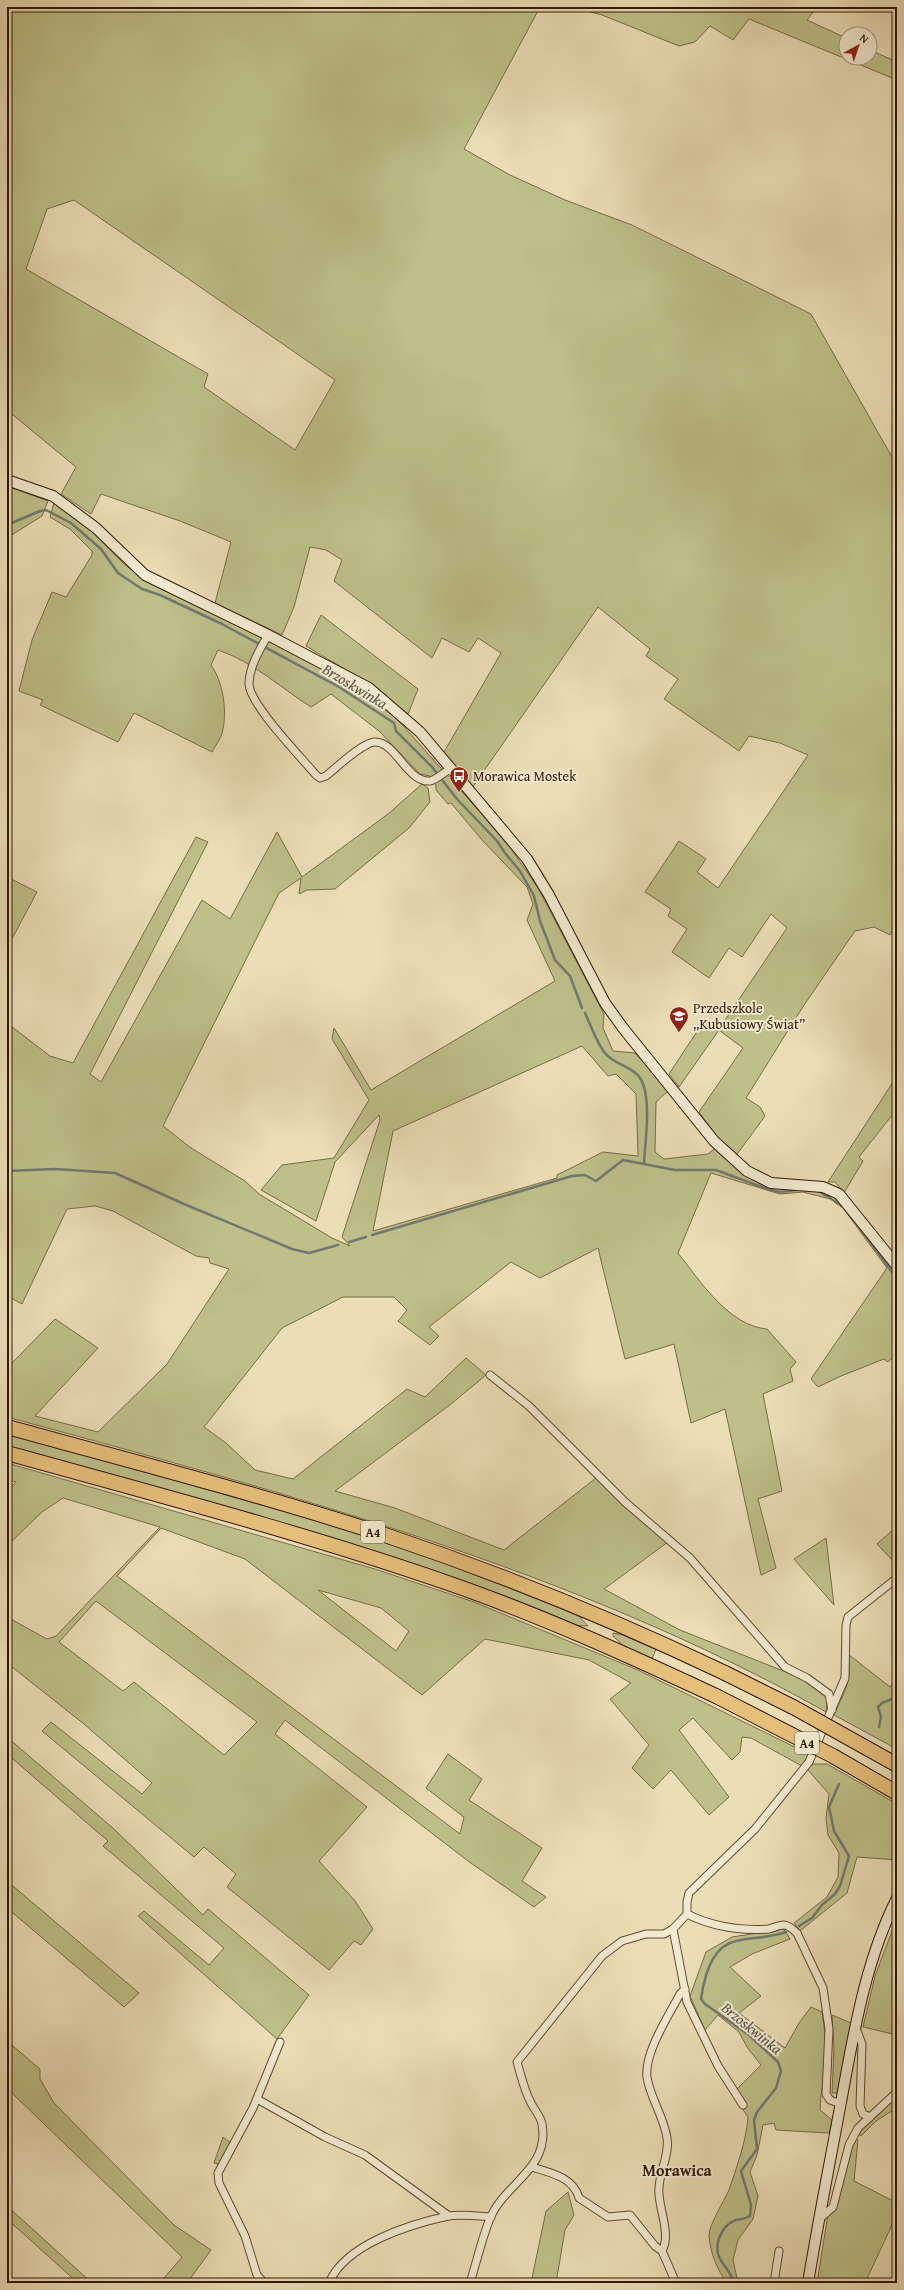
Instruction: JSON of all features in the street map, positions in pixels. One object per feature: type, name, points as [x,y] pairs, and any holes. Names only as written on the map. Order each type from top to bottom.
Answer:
[{"type":"highway","name":"A4","points":[[7,1427],[256,1496],[410,1544],[559,1599],[615,1622],[725,1673],[795,1708],[897,1765]]},
{"type":"highway","name":"A4","points":[[7,1453],[301,1536],[449,1584],[603,1644],[716,1696],[833,1756],[897,1793]]},
{"type":"street","points":[[7,480],[52,496],[79,514],[145,575],[266,638],[369,688],[420,732],[527,859],[549,895],[605,1003],[623,1028],[714,1141],[747,1171],[771,1183],[823,1187],[839,1194],[897,1266]]},
{"type":"street","points":[[266,638],[252,664],[249,685],[252,695],[265,716],[320,778],[326,776],[364,747],[374,742],[382,744],[391,751],[416,777],[423,780],[433,780],[451,768]]},
{"type":"street","points":[[490,1375],[529,1406],[625,1502],[690,1558],[785,1667],[823,1688],[831,1699],[832,1710]]},
{"type":"street","points":[[470,2283],[491,2217],[499,2201],[521,2181],[532,2167],[543,2138],[542,2122],[530,2102],[517,2062],[602,1956],[622,1941],[646,1934],[664,1934],[673,1929],[687,1914],[689,1893],[755,1829],[809,1762],[845,1678],[846,1625],[848,1617],[897,1578]]},
{"type":"street","points":[[808,2283],[818,2220],[855,2027],[867,1976],[885,1923],[897,1898]]},
{"type":"street","points":[[687,1914],[703,1922],[726,1928],[770,1928],[784,1925],[790,1927],[797,1933],[823,1988],[829,2029],[826,2094],[830,2100],[841,2104]]},
{"type":"street","points":[[673,1929],[687,2002],[718,2066],[743,2105]]},
{"type":"street","points":[[662,2251],[666,2240],[659,2187],[667,2149],[667,2138],[660,2112],[647,2078],[647,2067],[652,2050],[680,1994],[685,1989]]},
{"type":"street","points":[[855,2027],[862,2044],[860,2106],[864,2114],[870,2117]]},
{"type":"street","points":[[264,2283],[256,2275],[245,2236],[219,2184],[218,2173],[257,2099],[280,2042]]},
{"type":"street","points":[[818,2220],[833,2207],[848,2145],[858,2128],[897,2092]]},
{"type":"street","points":[[257,2099],[325,2137],[365,2155],[449,2216]]},
{"type":"street","points":[[532,2167],[562,2177],[576,2188],[579,2198],[608,2217],[630,2215],[655,2246],[662,2251],[676,2283]]},
{"type":"street","points":[[330,2283],[338,2269],[350,2257],[374,2241],[390,2233],[449,2216],[491,2217]]},
{"type":"street","points":[[774,2283],[779,2251]]},
{"type":"green space","points":[[7,7],[540,7],[464,149],[510,175],[565,200],[632,225],[811,314],[897,466],[897,924],[890,935],[874,927],[855,931],[802,1008],[746,1098],[760,1107],[765,1116],[735,1157],[721,1142],[699,1112],[743,1048],[719,1030],[679,1087],[669,1074],[704,1021],[719,1029],[787,928],[771,914],[742,957],[729,948],[709,978],[672,952],[687,929],[668,916],[671,909],[645,892],[679,841],[706,859],[697,872],[718,888],[808,755],[780,743],[749,736],[739,751],[664,699],[678,679],[646,656],[650,649],[598,607],[472,788],[444,752],[501,653],[478,638],[469,652],[442,638],[432,658],[334,581],[342,560],[326,550],[310,547],[294,607],[282,635],[215,603],[231,542],[180,521],[101,494],[91,514],[61,494],[76,467],[7,410]],"holes":[[[74,200],[335,380],[295,450],[204,387],[208,374],[26,269],[47,209]]]},
{"type":"green space","points":[[571,7],[817,7],[807,20],[838,34],[838,56],[749,19],[733,40],[710,26],[695,42],[679,46],[602,15]]},
{"type":"green space","points":[[878,54],[897,62],[897,80],[863,66],[878,66]]},
{"type":"green space","points":[[7,486],[48,501],[42,516],[10,536],[7,540]]},
{"type":"green space","points":[[54,503],[81,520],[124,564],[148,582],[263,637],[357,688],[389,710],[505,840],[538,888],[604,1014],[603,1028],[613,1051],[635,1053],[669,1090],[656,1102],[655,1152],[664,1159],[708,1154],[717,1147],[746,1173],[831,1194],[830,1199],[803,1192],[780,1194],[711,1173],[678,1253],[716,1300],[740,1320],[753,1326],[767,1329],[796,1362],[790,1369],[793,1381],[763,1394],[782,1491],[758,1499],[776,1568],[761,1575],[725,1409],[691,1423],[674,1344],[625,1359],[598,1248],[540,1278],[511,1262],[429,1327],[439,1336],[430,1345],[398,1321],[407,1310],[394,1297],[343,1297],[282,1328],[204,1427],[226,1443],[255,1470],[293,1479],[407,1389],[425,1397],[466,1358],[486,1375],[451,1404],[335,1491],[395,1508],[504,1550],[596,1478],[668,1542],[604,1589],[680,1630],[806,1680],[824,1692],[827,1700],[826,1712],[729,1661],[630,1616],[529,1576],[426,1539],[322,1506],[217,1475],[7,1417],[7,1368],[55,1319],[98,1348],[35,1416],[98,1432],[167,1364],[229,1269],[210,1263],[209,1258],[196,1256],[113,1211],[95,1206],[67,1209],[22,1304],[7,1296],[7,1023],[50,1056],[73,1063],[196,837],[208,842],[90,1074],[101,1082],[202,900],[230,919],[277,832],[302,877],[388,814],[422,784],[428,788],[430,802],[409,828],[335,889],[307,890],[299,894],[301,878],[279,893],[163,1126],[191,1148],[245,1181],[259,1194],[332,1238],[350,1246],[342,1237],[380,1120],[379,1115],[335,1162],[316,1221],[261,1190],[282,1165],[334,1158],[369,1100],[332,1039],[334,1028],[371,1090],[555,981],[527,920],[533,904],[527,887],[482,840],[451,803],[448,804],[436,790],[436,785],[430,776],[420,774],[379,731],[331,694],[311,707],[255,668],[218,650],[211,665],[221,687],[224,704],[224,721],[219,741],[212,752],[134,713],[118,742],[40,705],[43,700],[19,691],[32,640],[52,592],[66,597],[92,555],[92,551],[70,529],[50,517]],"holes":[[[582,1046],[608,1076],[616,1074],[636,1094],[638,1156],[603,1152],[557,1175],[557,1178],[373,1231],[393,1131]]]},
{"type":"green space","points":[[321,615],[418,689],[408,714],[365,681],[306,646]]},
{"type":"green space","points":[[7,877],[37,892],[7,948]]},
{"type":"green space","points":[[897,1076],[897,1109],[859,1157],[863,1161],[844,1193],[835,1182],[828,1182]]},
{"type":"green space","points":[[837,1198],[897,1272],[897,1353],[888,1362],[884,1359],[818,1387],[811,1379],[887,1268],[843,1208],[834,1202]]},
{"type":"green space","points":[[7,1432],[327,1524],[455,1565],[574,1611],[588,1626],[570,1625],[7,1447]]},
{"type":"green space","points":[[7,1463],[375,1569],[474,1602],[638,1670],[809,1754],[802,1766],[751,1738],[742,1737],[740,1752],[732,1760],[693,1718],[679,1730],[729,1797],[709,1815],[671,1770],[653,1789],[632,1768],[649,1745],[610,1699],[631,1683],[589,1660],[485,1639],[422,1695],[245,1559],[161,1528],[117,1576],[460,1834],[464,1817],[426,1788],[448,1754],[482,1779],[469,1800],[542,1848],[522,1881],[546,1897],[534,1907],[468,1861],[285,1720],[275,1734],[367,1807],[319,1861],[355,1901],[373,1929],[361,1945],[354,1941],[329,1970],[227,1887],[236,1874],[204,1847],[194,1857],[42,1731],[51,1722],[142,1794],[152,1783],[84,1724],[7,1663],[7,1617],[47,1639],[56,1636],[160,1527],[63,1498],[42,1512],[7,1546],[7,1491],[16,1482],[7,1479]],"holes":[[[318,1590],[381,1608],[409,1631],[396,1651]],[[96,1601],[257,1722],[224,1755],[134,1682],[123,1691],[59,1642]]]},
{"type":"green space","points":[[897,1526],[897,1565],[877,1544]]},
{"type":"green space","points":[[826,1538],[834,1605],[794,1559]]},
{"type":"green space","points":[[613,1633],[623,1635],[656,1649],[652,1659],[626,1648],[613,1636]]},
{"type":"green space","points":[[848,1654],[890,1687],[897,1679],[897,1749],[834,1715],[847,1686],[849,1672]]},
{"type":"green space","points":[[8,1738],[114,1829],[203,1915],[208,1909],[309,1995],[277,2039],[138,1916],[144,1911],[209,1965],[224,1948],[103,1846],[108,1841],[7,1754]]},
{"type":"green space","points":[[813,1764],[827,1764],[897,1804],[897,1860],[857,1857],[847,1893],[800,1931],[794,1923],[827,1897],[838,1877],[839,1853],[828,1835],[826,1818],[829,1794],[807,1769]]},
{"type":"green space","points":[[7,1881],[139,1993],[124,2007],[7,1908]]},
{"type":"green space","points":[[897,1918],[897,2035],[863,2027],[875,1976]]},
{"type":"green space","points":[[784,1929],[790,1939],[752,1954],[730,1967],[761,1996],[739,2013],[785,2048],[799,2023],[811,2007],[822,2012],[826,2056],[820,2110],[832,2120],[829,2133],[776,2130],[774,2123],[763,2125],[757,2155],[750,2172],[758,2196],[753,2219],[738,2240],[733,2260],[738,2283],[727,2283],[712,2254],[709,2235],[714,2219],[729,2190],[741,2154],[747,2126],[748,2117],[732,2094],[761,2065],[747,2047],[739,2032],[718,2015],[705,2030],[690,1996],[706,1952],[732,1937]]},
{"type":"green space","points":[[832,2015],[851,2023],[837,2093],[832,2093],[834,2048]]},
{"type":"green space","points":[[7,2041],[40,2069],[40,2079],[54,2103],[174,2225],[211,2250],[187,2283],[155,2283],[164,2278],[182,2257],[13,2094],[7,2086]]},
{"type":"green space","points":[[897,2097],[897,2112],[892,2111],[876,2121],[861,2136],[857,2133]]},
{"type":"green space","points":[[223,2137],[232,2144],[221,2165],[214,2163]]},
{"type":"green space","points":[[856,2138],[858,2140],[854,2181],[897,2203],[897,2214],[865,2283],[817,2283],[828,2214],[850,2148]]},
{"type":"green space","points":[[568,2192],[574,2215],[565,2230],[556,2283],[531,2283],[546,2211]]},
{"type":"green space","points":[[7,2206],[92,2283],[78,2283],[7,2219]]},
{"type":"waterway","name":"Brzoskwinka","points":[[7,525],[40,511],[46,510],[71,523],[101,549],[118,573],[142,589],[160,595],[222,624],[339,687],[394,723],[396,731],[432,767],[457,799],[497,841],[520,871],[534,896],[540,921],[555,960],[570,976],[582,1008]]},
{"type":"waterway","name":"Brzoskwinka","points":[[585,1013],[601,1048],[608,1057],[636,1073],[643,1084],[647,1103],[644,1164],[675,1170],[716,1170],[770,1190],[780,1192],[797,1190]]},
{"type":"waterway","points":[[372,1235],[572,1176],[585,1175],[596,1181],[623,1160],[644,1164]]},
{"type":"waterway","points":[[7,1171],[55,1169],[115,1173],[184,1204],[292,1249],[309,1253],[338,1245]]},
{"type":"waterway","name":"Brzoskwinka","points":[[818,1191],[843,1206]]},
{"type":"waterway","name":"Brzoskwinka","points":[[855,1221],[897,1279]]},
{"type":"waterway","points":[[349,1242],[366,1237]]},
{"type":"waterway","name":"Brzoskwinka","points":[[879,1727],[881,1717],[878,1707],[882,1703],[897,1697]]},
{"type":"waterway","name":"Brzoskwinka","points":[[799,1926],[812,1918],[822,1905],[835,1894],[840,1886],[849,1856],[834,1831],[829,1807],[839,1784]]},
{"type":"waterway","name":"Brzoskwinka","points":[[734,2283],[718,2254],[718,2242],[722,2231],[726,2226],[736,2220],[750,2216],[751,2205],[741,2171],[757,2149],[754,2120],[757,2112],[776,2088],[781,2071],[778,2062],[749,2035],[705,2004],[701,1999],[707,1972],[715,1956],[721,1949],[736,1941],[786,1932]]},
{"type":"place","name":"Morawica Mostek","points":[[459,793]]},
{"type":"place","name":"Przedszkole „Kubusiowy Świat”","points":[[679,1033]]},
{"type":"district","name":"Morawica","points":[[677,2170]]}]
